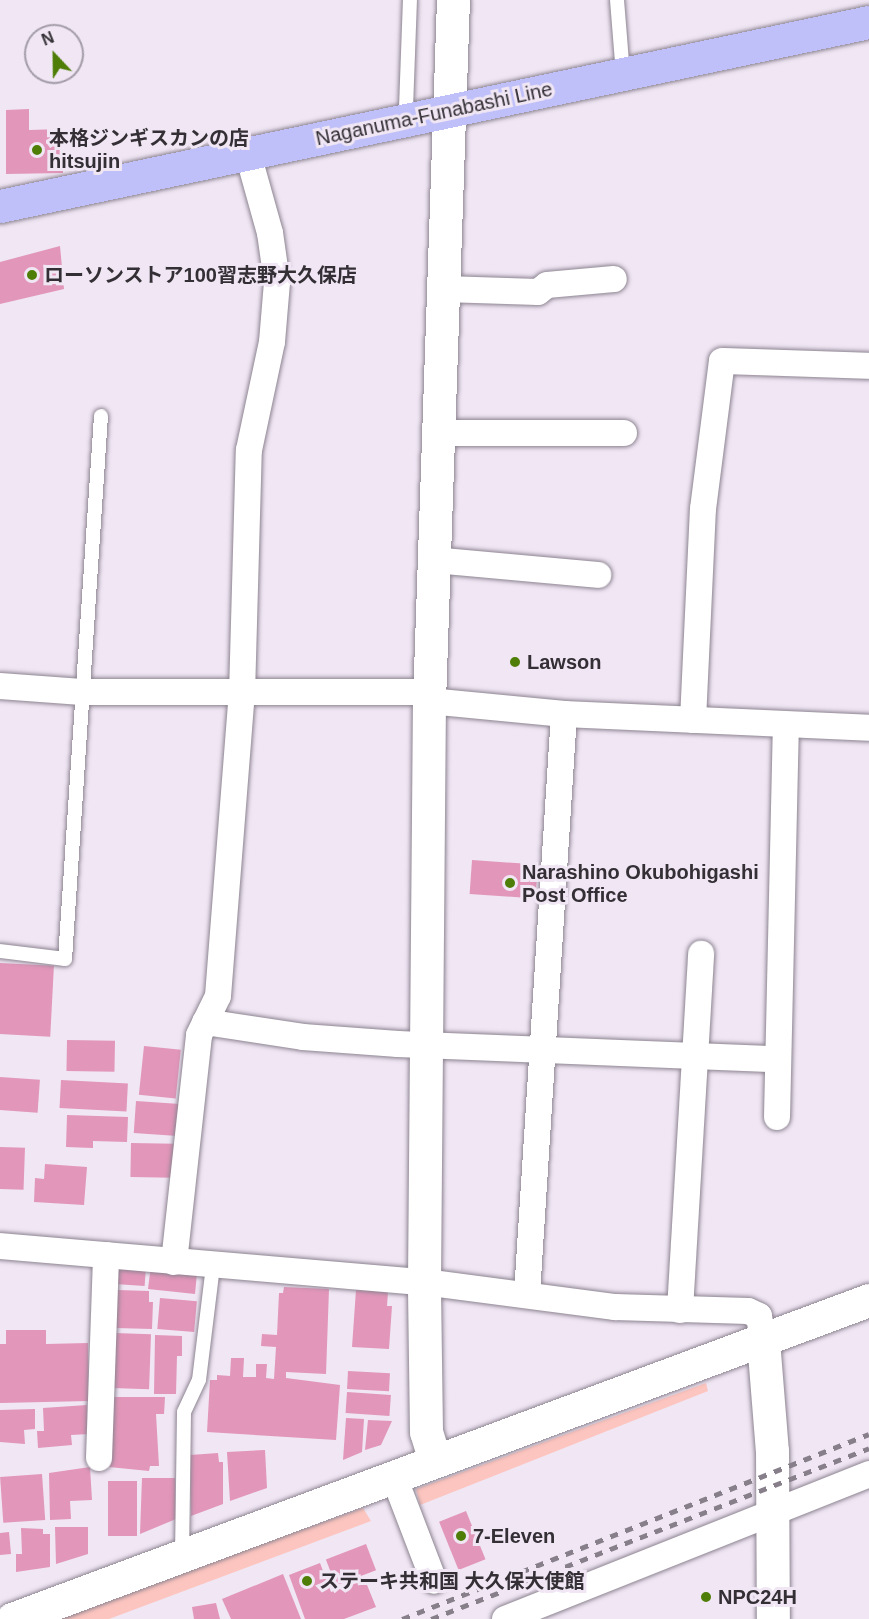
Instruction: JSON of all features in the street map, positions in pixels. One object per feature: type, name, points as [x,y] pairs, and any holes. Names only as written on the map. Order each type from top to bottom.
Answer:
[{"type":"main road","name":"Naganuma-Funabashi Line","points":[[0,206],[869,22]]},
{"type":"street","points":[[435,1461],[426,1432],[424,1282],[429,697],[453,0]]},
{"type":"street","points":[[174,1262],[199,1035],[218,996],[242,694],[249,450],[272,342],[277,282],[270,233],[248,154]]},
{"type":"street","points":[[444,289],[538,291],[547,285],[614,279]]},
{"type":"street","points":[[693,720],[703,509],[722,361],[869,366]]},
{"type":"street","points":[[439,433],[624,433]]},
{"type":"street","points":[[434,560],[598,575]]},
{"type":"street","points":[[0,686],[82,692],[429,697],[564,714],[869,728]]},
{"type":"street","points":[[527,1294],[564,714]]},
{"type":"street","points":[[777,1116],[775,1059],[786,725]]},
{"type":"street","points":[[680,1310],[701,954]]},
{"type":"street","points":[[205,1022],[303,1037],[426,1046],[775,1059]]},
{"type":"street","points":[[0,1246],[213,1266],[424,1282],[615,1307],[755,1313],[759,1316],[763,1340],[773,1512],[773,1619]]},
{"type":"street","points":[[99,1458],[106,1255]]},
{"type":"street","points":[[12,1619],[869,1300]]},
{"type":"street","points":[[505,1619],[869,1474]]},
{"type":"street","points":[[394,1477],[434,1581]]},
{"type":"lane","points":[[406,108],[410,0]]},
{"type":"lane","points":[[617,0],[623,74]]},
{"type":"lane","points":[[0,951],[65,959],[101,416]]},
{"type":"lane","points":[[182,1556],[184,1412],[199,1380],[213,1266]]},
{"type":"shaded area","points":[[706,1383],[708,1391],[420,1505],[416,1489]]},
{"type":"shaded area","points":[[363,1508],[371,1521],[109,1619],[51,1619]]},
{"type":"building","points":[[29,109],[29,130],[62,129],[63,173],[6,174],[6,110]]},
{"type":"building","points":[[60,246],[64,289],[0,304],[0,262]]},
{"type":"building","points":[[472,860],[538,865],[535,899],[470,894]]},
{"type":"building","points":[[0,963],[54,966],[50,1037],[0,1034]]},
{"type":"building","points":[[67,1040],[115,1041],[114,1072],[66,1071]]},
{"type":"building","points":[[144,1046],[181,1050],[176,1099],[139,1095]]},
{"type":"building","points":[[0,1077],[40,1080],[38,1113],[0,1110]]},
{"type":"building","points":[[61,1080],[128,1084],[126,1111],[60,1108]]},
{"type":"building","points":[[136,1101],[180,1104],[178,1136],[134,1133]]},
{"type":"building","points":[[67,1115],[128,1117],[127,1142],[93,1141],[93,1148],[66,1147]]},
{"type":"building","points":[[131,1143],[174,1144],[173,1178],[130,1177]]},
{"type":"building","points":[[0,1147],[25,1148],[24,1190],[0,1189]]},
{"type":"building","points":[[45,1164],[87,1167],[84,1205],[34,1202],[35,1178],[44,1179]]},
{"type":"building","points":[[116,1265],[146,1267],[145,1286],[115,1284]]},
{"type":"building","points":[[155,1268],[197,1273],[195,1294],[148,1289],[150,1273]]},
{"type":"building","points":[[284,1287],[329,1289],[326,1374],[286,1372],[286,1378],[340,1385],[336,1440],[207,1432],[210,1380],[217,1380],[217,1375],[230,1376],[231,1358],[244,1358],[243,1377],[256,1377],[256,1364],[267,1364],[266,1378],[274,1379],[276,1347],[261,1346],[262,1334],[277,1335],[279,1293],[283,1293]]},
{"type":"building","points":[[117,1290],[149,1291],[149,1302],[153,1302],[152,1329],[116,1328]]},
{"type":"building","points":[[356,1290],[388,1292],[387,1306],[392,1306],[389,1349],[352,1347]]},
{"type":"building","points":[[160,1298],[197,1301],[194,1332],[157,1329]]},
{"type":"building","points":[[6,1330],[46,1330],[46,1344],[88,1343],[89,1401],[0,1403],[0,1344],[6,1344]]},
{"type":"building","points":[[114,1333],[151,1334],[149,1389],[112,1388]]},
{"type":"building","points":[[155,1335],[182,1336],[182,1356],[177,1356],[176,1394],[154,1394]]},
{"type":"building","points":[[348,1371],[390,1373],[389,1391],[347,1389]]},
{"type":"building","points":[[347,1392],[391,1395],[389,1416],[346,1413]]},
{"type":"building","points":[[111,1397],[165,1397],[164,1414],[156,1414],[159,1466],[150,1466],[149,1471],[109,1467]]},
{"type":"building","points":[[87,1405],[89,1434],[71,1435],[72,1445],[38,1448],[37,1431],[44,1431],[43,1408]]},
{"type":"building","points":[[35,1409],[35,1429],[24,1430],[25,1444],[0,1442],[0,1410]]},
{"type":"building","points":[[346,1418],[364,1419],[362,1452],[343,1460]]},
{"type":"building","points":[[368,1420],[392,1421],[381,1445],[365,1450]]},
{"type":"building","points":[[265,1450],[267,1488],[230,1501],[227,1452]]},
{"type":"building","points":[[218,1453],[219,1462],[223,1462],[223,1504],[191,1516],[190,1455]]},
{"type":"building","points":[[90,1467],[92,1500],[70,1501],[71,1519],[50,1520],[49,1473]]},
{"type":"building","points":[[42,1474],[45,1520],[3,1523],[0,1477]]},
{"type":"building","points":[[142,1478],[175,1478],[176,1519],[140,1534]]},
{"type":"building","points":[[108,1481],[137,1481],[137,1536],[108,1536]]},
{"type":"building","points":[[466,1511],[485,1559],[459,1570],[439,1522]]},
{"type":"building","points":[[55,1527],[88,1527],[88,1554],[56,1564]]},
{"type":"building","points":[[21,1528],[43,1529],[43,1534],[50,1534],[50,1567],[16,1572],[16,1554],[22,1554]]},
{"type":"building","points":[[9,1532],[11,1554],[0,1555],[0,1533]]},
{"type":"building","points":[[366,1544],[376,1570],[336,1586],[326,1559]]},
{"type":"building","points":[[320,1563],[331,1592],[365,1580],[376,1607],[344,1619],[305,1619],[289,1575]]},
{"type":"building","points":[[283,1574],[301,1619],[231,1619],[222,1599]]},
{"type":"building","points":[[216,1603],[220,1619],[194,1619],[192,1607]]},
{"type":"railway","points":[[402,1619],[869,1434]]},
{"type":"railway","points":[[431,1619],[869,1448]]},
{"type":"place","name":"本格ジンギスカンの店 hitsujin","points":[[37,150]]},
{"type":"place","name":"ローソンストア100習志野大久保店","points":[[32,275]]},
{"type":"place","name":"Lawson","points":[[515,662]]},
{"type":"place","name":"Narashino Okubohigashi Post Office","points":[[510,883]]},
{"type":"place","name":"7-Eleven","points":[[461,1536]]},
{"type":"place","name":"ステーキ共和国 大久保大使館","points":[[307,1581]]},
{"type":"place","name":"NPC24H","points":[[706,1597]]}]
